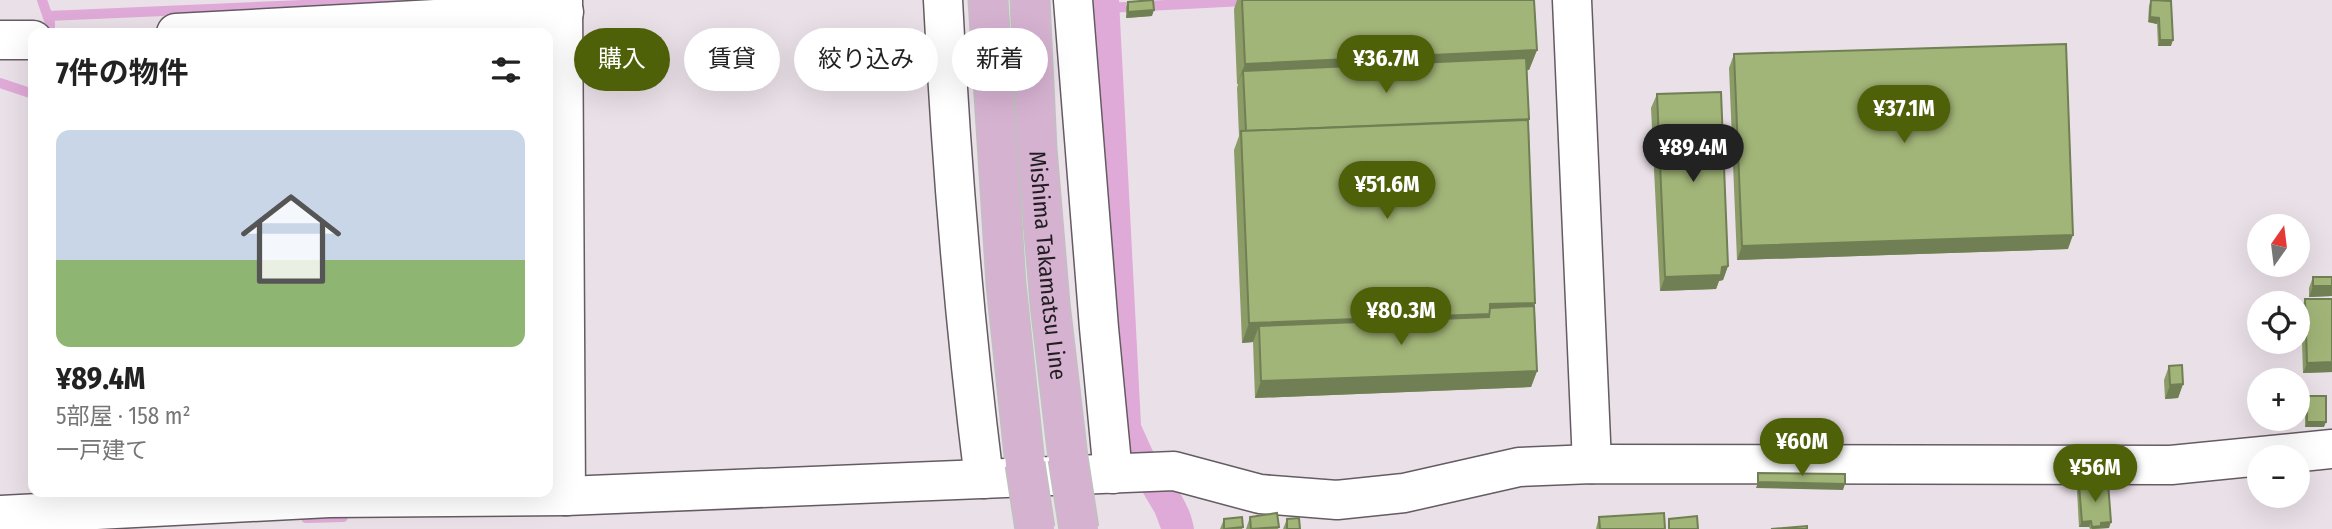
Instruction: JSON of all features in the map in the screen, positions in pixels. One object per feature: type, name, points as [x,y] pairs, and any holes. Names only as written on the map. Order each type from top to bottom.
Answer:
[{"type":"main road","name":"Mishima Takamatsu Line","points":[[988,0],[1006,284],[1025,464],[1035,529]]},
{"type":"main road","name":"Mishima Takamatsu Line","points":[[1030,0],[1037,149],[1050,304],[1079,529]]},
{"type":"street","points":[[943,0],[950,131],[972,383],[984,479]]},
{"type":"street","points":[[1073,0],[1099,328],[1120,473]]},
{"type":"street","points":[[1572,0],[1592,464]]},
{"type":"street","points":[[248,28],[564,6],[566,496]]},
{"type":"street","points":[[553,496],[1174,471],[1260,494],[1337,500],[1404,493],[1519,467],[1592,464],[2171,465],[2332,450]]},
{"type":"street","points":[[0,515],[329,498],[448,497]]},
{"type":"shaded area","points":[[1083,0],[1119,0],[1141,425],[1155,455],[1184,499],[1194,529],[1161,529],[1155,513],[1124,461]]},
{"type":"building","points":[[1153,0],[1154,10],[1128,12],[1128,2]]},
{"type":"building","points":[[1242,0],[1534,0],[1537,50],[1245,64]]},
{"type":"building","points":[[2151,0],[2171,1],[2173,40],[2160,40],[2159,18],[2150,17]]},
{"type":"building","points":[[2066,44],[2073,235],[1742,246],[1734,54]]},
{"type":"building","points":[[1526,58],[1529,119],[1246,131],[1243,71]]},
{"type":"building","points":[[1721,92],[1728,266],[1722,267],[1721,275],[1665,277],[1657,94]]},
{"type":"building","points":[[1528,120],[1535,303],[1490,304],[1490,314],[1249,323],[1241,131]]},
{"type":"building","points":[[2313,277],[2332,277],[2332,286],[2313,286]]},
{"type":"building","points":[[2310,299],[2332,299],[2332,362],[2307,363],[2307,354],[2310,354]]},
{"type":"building","points":[[1534,306],[1537,371],[1261,381],[1259,326],[1489,317],[1490,308]]},
{"type":"building","points":[[2182,365],[2183,384],[2170,385],[2169,366]]},
{"type":"building","points":[[2310,396],[2326,396],[2326,422],[2310,422]]},
{"type":"building","points":[[1758,473],[1845,474],[1845,484],[1758,482]]},
{"type":"building","points":[[2108,483],[2111,522],[2092,527],[2091,521],[2082,522],[2079,485]]},
{"type":"building","points":[[1277,513],[1279,527],[1251,529],[1250,517]]},
{"type":"building","points":[[1664,513],[1665,529],[1600,529],[1599,517]]},
{"type":"building","points":[[1697,516],[1698,529],[1669,529],[1669,519]]},
{"type":"building","points":[[1242,517],[1243,527],[1224,529],[1224,519]]},
{"type":"building","points":[[1299,518],[1300,529],[1287,529],[1287,519]]},
{"type":"building","points":[[1807,526],[1807,529],[1771,529]]},
{"type":"waterway","points":[[42,0],[50,28]]},
{"type":"waterway","points":[[48,16],[418,0]]},
{"type":"waterway","points":[[1107,8],[1264,0]]},
{"type":"waterway","points":[[0,83],[28,92]]},
{"type":"waterway","points":[[306,518],[343,517]]}]
